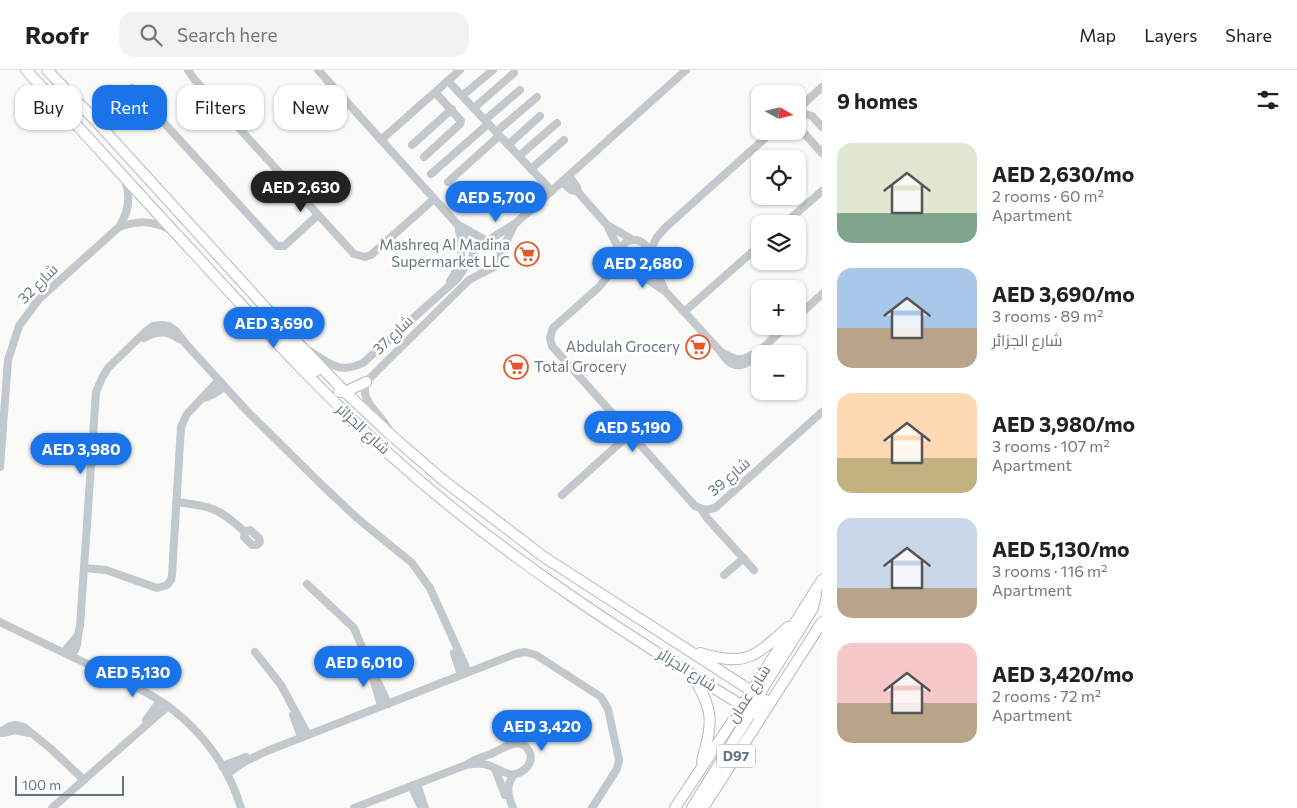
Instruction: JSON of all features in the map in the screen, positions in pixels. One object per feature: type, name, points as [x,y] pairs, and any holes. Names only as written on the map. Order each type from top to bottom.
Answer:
[{"type":"main road","name":"شارع الجزائر","points":[[26,70],[271,338],[334,402],[432,492],[486,535],[542,575],[691,673],[743,706],[759,713]]},
{"type":"main road","name":"شارع الجزائر","points":[[47,70],[296,341],[345,392],[392,436],[443,480],[505,529],[572,576],[770,703]]},
{"type":"main road","points":[[193,252],[207,259],[274,332],[333,389],[345,392],[366,382]]},
{"type":"main road","points":[[692,808],[759,713],[755,694],[813,608],[820,583]]},
{"type":"main road","name":"شارع عمان","points":[[675,808],[743,706],[755,694],[820,583]]},
{"type":"main road","points":[[689,650],[724,660],[744,659],[764,649],[798,618]]},
{"type":"main road","name":"شارع عمان","points":[[703,808],[759,713],[770,703],[822,622]]},
{"type":"main road","points":[[691,673],[706,700],[710,716],[710,732],[698,772]]},
{"type":"street","points":[[188,70],[194,79],[351,252],[358,256],[365,257],[371,255],[434,198]]},
{"type":"street","points":[[318,70],[457,224],[478,266],[490,270],[499,263],[501,251],[516,223]]},
{"type":"street","points":[[381,140],[460,70]]},
{"type":"street","points":[[462,96],[493,70]]},
{"type":"street","points":[[473,254],[477,245],[516,223],[686,70]]},
{"type":"street","points":[[474,108],[514,72]]},
{"type":"street","points":[[448,81],[552,191]]},
{"type":"street","points":[[806,102],[822,87]]},
{"type":"street","points":[[432,174],[520,90]]},
{"type":"street","points":[[424,157],[460,124],[461,119],[435,92]]},
{"type":"street","points":[[448,182],[538,97]]},
{"type":"street","points":[[412,145],[452,109]]},
{"type":"street","points":[[806,113],[812,116],[822,127]]},
{"type":"street","points":[[508,144],[540,116]]},
{"type":"street","points":[[519,156],[557,123]]},
{"type":"street","points":[[167,126],[277,246],[284,246],[318,215]]},
{"type":"street","points":[[806,135],[822,153]]},
{"type":"street","points":[[530,168],[564,140]]},
{"type":"street","points":[[632,269],[644,266],[657,237],[666,227],[763,140]]},
{"type":"street","name":"شارع 32","points":[[0,466],[8,360],[19,326],[39,299],[119,227],[126,215],[128,202],[123,176]]},
{"type":"street","points":[[569,176],[577,186],[578,192],[607,225],[624,265],[666,292]]},
{"type":"street","points":[[562,182],[571,190],[578,192]]},
{"type":"street","points":[[794,215],[822,191]]},
{"type":"street","name":"شارع 32","points":[[119,227],[146,221],[173,230]]},
{"type":"street","points":[[457,224],[496,244],[501,251]]},
{"type":"street","points":[[442,293],[456,272],[460,262],[462,249],[457,224]]},
{"type":"street","points":[[607,225],[645,245],[654,271],[666,292],[720,351],[740,360],[760,350],[776,335]]},
{"type":"street","points":[[620,255],[623,245],[633,240]]},
{"type":"street","points":[[684,312],[751,253]]},
{"type":"street","name":"شارع 37","points":[[296,341],[334,366],[343,368],[358,366],[368,360],[462,274],[473,254]]},
{"type":"street","name":"شارع 39","points":[[620,255],[613,270],[599,287],[553,328],[551,334],[552,346],[695,506],[708,510],[715,508],[822,412]]},
{"type":"street","name":"شارع 37","points":[[366,382],[469,280],[490,270]]},
{"type":"street","points":[[806,309],[822,294]]},
{"type":"street","points":[[72,656],[77,645],[85,568],[96,392],[108,368],[137,342],[150,334],[160,332],[170,333],[185,343],[224,387],[324,487],[357,518],[412,563],[430,588],[465,674]]},
{"type":"street","points":[[85,568],[106,570],[154,588],[161,588],[167,585],[172,578],[181,427],[187,414],[204,398],[209,389],[218,380]]},
{"type":"street","points":[[366,382],[364,392],[366,399],[386,424],[392,436]]},
{"type":"street","points":[[204,398],[224,387]]},
{"type":"street","points":[[562,495],[631,433]]},
{"type":"street","points":[[176,502],[215,509],[230,517],[246,532]]},
{"type":"street","points":[[713,524],[715,508]]},
{"type":"street","points":[[701,509],[754,570]]},
{"type":"street","points":[[724,575],[744,558]]},
{"type":"street","points":[[307,584],[354,628],[384,705]]},
{"type":"street","points":[[0,622],[139,689],[168,706],[197,733],[222,766],[241,808]]},
{"type":"street","points":[[64,652],[78,635]]},
{"type":"street","points":[[255,652],[272,672],[287,696],[305,736]]},
{"type":"street","points":[[222,766],[267,751],[515,654],[531,653],[601,697],[608,709],[619,760],[617,769],[592,808]]},
{"type":"street","points":[[136,734],[160,701]]},
{"type":"street","points":[[52,808],[168,706]]},
{"type":"street","points":[[0,734],[6,727],[18,725],[24,727],[84,780]]},
{"type":"street","points":[[354,808],[466,765],[475,759],[512,744],[528,748],[530,754],[530,763],[523,771],[514,774],[481,763],[466,765]]},
{"type":"street","points":[[227,774],[267,751]]},
{"type":"street","points":[[495,769],[505,795],[510,800]]},
{"type":"street","points":[[513,808],[508,784],[514,774]]},
{"type":"street","points":[[414,785],[421,808]]},
{"type":"street","points":[[414,785],[425,808]]},
{"type":"place","name":"Mashreq Al Madina Supermarket LLC","points":[[527,254]]},
{"type":"place","name":"Abdulah Grocery","points":[[698,347]]},
{"type":"place","name":"Total Grocery","points":[[516,367]]}]
